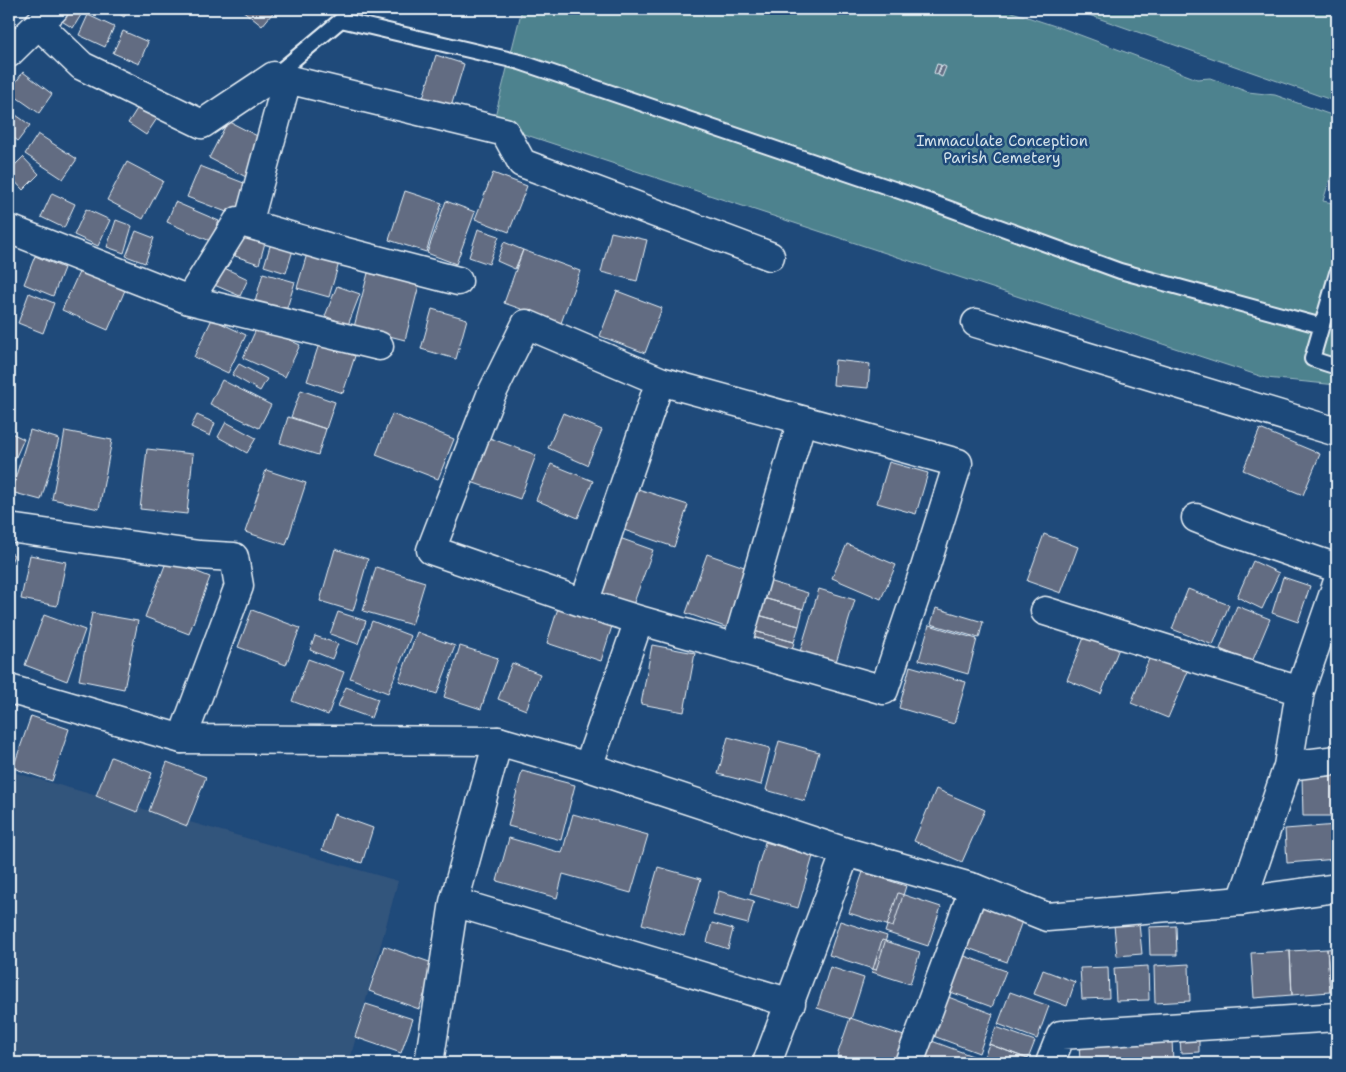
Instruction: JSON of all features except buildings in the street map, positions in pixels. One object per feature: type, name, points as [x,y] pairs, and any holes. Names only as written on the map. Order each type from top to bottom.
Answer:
[{"type":"street","points":[[9,52],[47,17],[82,66],[202,124],[280,78],[505,132],[522,163],[770,256]]},
{"type":"street","points":[[248,224],[280,78]]},
{"type":"street","points":[[189,300],[238,221],[327,247],[458,281]]},
{"type":"street","points":[[9,229],[189,300],[379,346]]},
{"type":"street","points":[[976,323],[1337,432]]},
{"type":"street","points":[[526,324],[660,381],[958,463],[926,568],[884,690],[639,620],[430,550],[491,395],[526,324]]},
{"type":"street","points":[[584,603],[660,381]]},
{"type":"street","points":[[736,648],[802,420]]},
{"type":"street","points":[[1196,518],[1337,568]]},
{"type":"street","points":[[9,528],[190,554],[234,557],[239,586],[182,739]]},
{"type":"street","points":[[1242,901],[1288,766],[1300,691],[1337,584]]},
{"type":"street","points":[[1045,611],[1300,691]]},
{"type":"street","points":[[588,767],[639,620]]},
{"type":"street","points":[[9,689],[182,739],[498,741],[588,767],[846,852],[974,888],[1047,917],[1242,901],[1337,888]]},
{"type":"street","points":[[429,1063],[454,902],[498,741]]},
{"type":"street","points":[[1288,766],[1337,760]]},
{"type":"street","points":[[767,1063],[846,852]]},
{"type":"street","points":[[909,1063],[974,888]]},
{"type":"street","points":[[454,902],[791,1002]]},
{"type":"street","points":[[1050,1063],[1061,1035],[1337,1017]]},
{"type":"lane","points":[[280,78],[341,20],[510,60],[920,198],[1120,271],[1322,326]]},
{"type":"lane","points":[[1337,273],[1312,359],[1337,367]]},
{"type":"shaded area","points":[[9,771],[398,881],[349,1063],[9,1063]]},
{"type":"green space","name":"Immaculate Conception Parish Cemetery","points":[[522,9],[1003,9],[1064,29],[1197,79],[1210,78],[1248,92],[1275,95],[1337,117],[1337,156],[1323,201],[1337,204],[1337,385],[1266,378],[493,124]]},
{"type":"green space","points":[[1072,9],[1337,9],[1337,102],[1306,91]]}]
